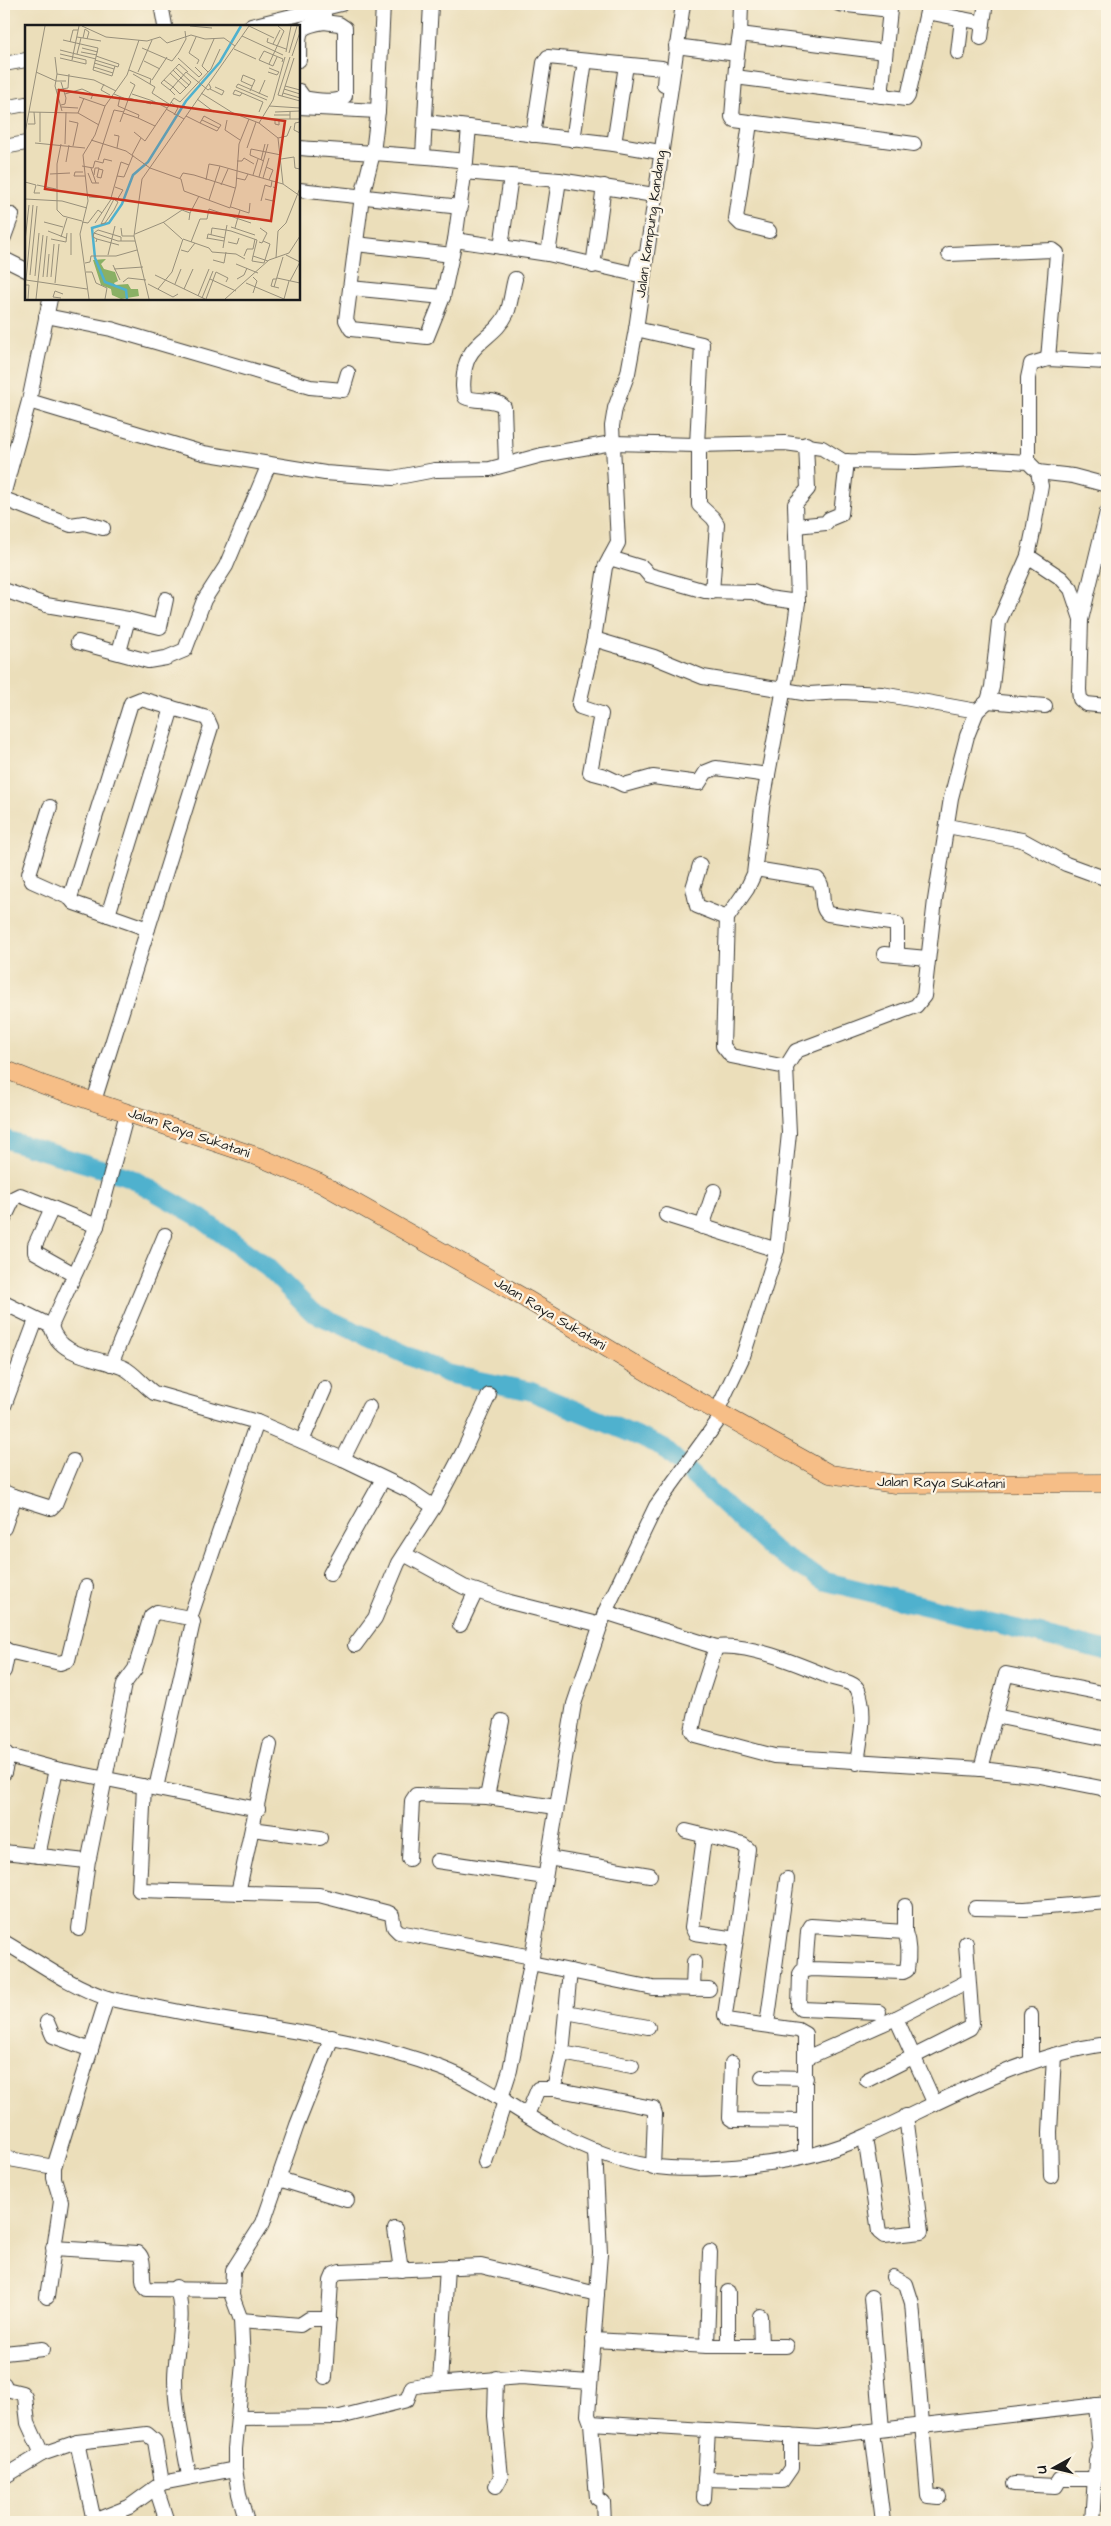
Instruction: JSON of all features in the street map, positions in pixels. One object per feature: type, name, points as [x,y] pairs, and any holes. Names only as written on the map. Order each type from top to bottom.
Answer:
[{"type":"main road","name":"Jalan Raya Sukatani","points":[[4,1069],[259,1157],[320,1183],[720,1413],[823,1470],[856,1479],[894,1484],[1107,1482]]},
{"type":"street","points":[[161,4],[165,25]]},
{"type":"street","points":[[300,32],[303,27],[341,4]]},
{"type":"street","points":[[383,4],[378,111],[373,154],[362,196],[350,288],[346,320],[350,328],[421,338],[427,337],[443,297],[452,255],[461,207],[469,127]]},
{"type":"street","points":[[423,156],[431,4]]},
{"type":"street","name":"Jalan Kampung Kandang","points":[[683,4],[651,195],[636,329],[628,373],[615,408],[612,443],[618,543],[605,567],[594,639],[580,707],[601,714],[590,772],[605,776],[624,785],[653,777],[699,783],[706,772],[716,768],[768,775]]},
{"type":"street","points":[[741,4],[732,119],[750,124],[914,144]]},
{"type":"street","points":[[840,4],[890,10],[881,96]]},
{"type":"street","points":[[734,77],[906,99],[926,12],[962,19],[984,16],[980,38]]},
{"type":"street","points":[[257,25],[324,15],[345,28],[345,96],[339,100],[311,99],[304,98],[300,92]]},
{"type":"street","points":[[958,53],[962,19]]},
{"type":"street","points":[[740,34],[885,52]]},
{"type":"street","points":[[676,46],[737,54]]},
{"type":"street","points":[[455,240],[548,254],[593,266],[635,274],[637,272],[651,195],[654,151],[665,73],[662,68],[545,58],[533,135]]},
{"type":"street","points":[[4,64],[25,60]]},
{"type":"street","points":[[573,140],[585,61]]},
{"type":"street","points":[[614,144],[626,65]]},
{"type":"street","points":[[4,108],[25,104]]},
{"type":"street","points":[[300,107],[378,111]]},
{"type":"street","points":[[426,122],[614,144],[654,151]]},
{"type":"street","points":[[750,124],[736,219],[740,224],[769,230]]},
{"type":"street","points":[[4,147],[25,143]]},
{"type":"street","points":[[300,148],[423,156],[511,176],[560,180],[651,195]]},
{"type":"street","points":[[501,247],[511,176]]},
{"type":"street","points":[[548,254],[560,180]]},
{"type":"street","points":[[593,266],[604,186]]},
{"type":"street","points":[[300,190],[461,207]]},
{"type":"street","points":[[4,237],[12,215]]},
{"type":"street","points":[[356,244],[452,255]]},
{"type":"street","points":[[949,254],[1053,250],[1057,252],[1048,359]]},
{"type":"street","points":[[4,259],[25,270]]},
{"type":"street","points":[[506,464],[504,407],[496,402],[470,400],[465,397],[463,390],[465,362],[475,345],[494,330],[507,312],[515,278]]},
{"type":"street","points":[[350,288],[443,297]]},
{"type":"street","points":[[4,492],[29,401],[50,300]]},
{"type":"street","points":[[46,316],[111,329],[310,387],[343,390],[348,373]]},
{"type":"street","points":[[636,329],[702,344],[698,445],[699,504],[717,524],[712,592]]},
{"type":"street","points":[[486,2162],[510,2070],[531,1960],[574,1704],[603,1619],[627,1562],[656,1506],[720,1413],[743,1356],[777,1250],[788,1133],[786,1067],[796,1051],[847,1033],[921,1002],[925,989],[927,958],[947,826],[967,736],[977,711],[988,701],[992,687],[999,622],[1028,556],[1041,486],[1033,467],[1029,371],[1032,364],[1048,359],[1107,362]]},
{"type":"street","points":[[29,401],[203,453],[325,473],[393,478],[435,470],[490,469],[588,446],[612,443],[698,445],[785,443],[806,444],[822,448],[840,460],[847,461],[916,462],[975,459],[1033,467],[1107,485]]},
{"type":"street","points":[[786,1067],[731,1056],[723,1046],[727,918],[752,881],[768,775],[785,692],[798,602],[795,502],[808,489],[806,444]]},
{"type":"street","points":[[796,526],[826,523],[829,519],[841,514],[847,461]]},
{"type":"street","points":[[78,642],[148,661],[166,658],[185,650],[204,600],[226,566],[269,464]]},
{"type":"street","points":[[4,499],[70,525],[84,523],[103,528]]},
{"type":"street","points":[[1107,512],[1081,620],[1080,699],[1086,704],[1107,706]]},
{"type":"street","points":[[1028,556],[1061,578],[1071,589],[1081,620]]},
{"type":"street","points":[[610,558],[643,568],[649,575],[712,592],[752,592],[768,598],[798,602]]},
{"type":"street","points":[[4,590],[46,605],[128,619],[160,627],[166,599]]},
{"type":"street","points":[[119,652],[128,619]]},
{"type":"street","points":[[594,639],[654,657],[703,678],[785,692],[809,694],[842,692],[882,694],[977,711]]},
{"type":"street","points":[[70,898],[131,703],[141,699],[207,718],[211,727],[94,1101]]},
{"type":"street","points":[[988,701],[1046,706]]},
{"type":"street","points":[[108,915],[172,708]]},
{"type":"street","points":[[50,807],[29,874],[32,881],[70,898],[74,903],[148,929]]},
{"type":"street","points":[[947,826],[1022,840],[1066,864],[1107,880]]},
{"type":"street","points":[[700,865],[693,888],[697,906],[727,918]]},
{"type":"street","points":[[755,869],[817,879],[821,884],[824,910],[828,914],[897,924],[898,930],[890,954],[927,958]]},
{"type":"street","points":[[128,1113],[97,1226],[51,1326],[56,1340],[68,1350],[127,1369],[154,1393],[257,1422],[342,1458],[412,1492],[434,1507]]},
{"type":"street","points":[[702,1227],[714,1191]]},
{"type":"street","points":[[4,1219],[16,1196],[20,1195],[97,1226]]},
{"type":"street","points":[[52,1208],[35,1245],[35,1252],[74,1274]]},
{"type":"street","points":[[666,1215],[777,1250]]},
{"type":"street","points":[[111,1364],[165,1235]]},
{"type":"street","points":[[4,1303],[51,1326]]},
{"type":"street","points":[[4,1406],[36,1320]]},
{"type":"street","points":[[302,1441],[325,1388]]},
{"type":"street","points":[[355,1645],[375,1618],[404,1554],[434,1507],[490,1395]]},
{"type":"street","points":[[342,1458],[369,1407]]},
{"type":"street","points":[[257,1422],[190,1618],[193,1622],[150,1787],[137,1889],[319,1895],[389,1913],[392,1915],[394,1927],[399,1932],[654,1988],[709,1989]]},
{"type":"street","points":[[8,1494],[51,1508],[55,1504],[73,1461]]},
{"type":"street","points":[[330,1574],[383,1479]]},
{"type":"street","points":[[4,1528],[14,1501],[8,1494]]},
{"type":"street","points":[[404,1554],[445,1578],[510,1602],[603,1619],[716,1647],[752,1651],[815,1669],[854,1685],[858,1689],[862,1716],[857,1763]]},
{"type":"street","points":[[4,1671],[6,1649],[60,1663],[68,1660],[86,1587]]},
{"type":"street","points":[[460,1625],[476,1591]]},
{"type":"street","points":[[79,1929],[88,1860],[124,1684],[135,1669],[152,1614],[157,1612],[190,1618]]},
{"type":"street","points":[[716,1647],[698,1703],[692,1733],[774,1756],[857,1763],[981,1769],[1040,1776],[1101,1788],[1107,1791]]},
{"type":"street","points":[[981,1769],[1006,1674],[1107,1694]]},
{"type":"street","points":[[995,1716],[1107,1739]]},
{"type":"street","points":[[487,1797],[502,1721]]},
{"type":"street","points":[[238,1893],[258,1809],[270,1745]]},
{"type":"street","points":[[4,1773],[6,1754],[56,1769],[258,1809]]},
{"type":"street","points":[[38,1856],[56,1769]]},
{"type":"street","points":[[409,1859],[414,1796],[421,1794],[487,1797],[556,1807]]},
{"type":"street","points":[[252,1829],[320,1838]]},
{"type":"street","points":[[686,1831],[748,1849],[725,2015],[726,2020],[729,2022],[767,2025],[803,2032]]},
{"type":"street","points":[[704,1837],[692,1927],[695,1933],[736,1939]]},
{"type":"street","points":[[4,1852],[88,1860]]},
{"type":"street","points":[[548,1858],[650,1875]]},
{"type":"street","points":[[437,1861],[545,1877]]},
{"type":"street","points":[[767,2025],[787,1879]]},
{"type":"street","points":[[975,1908],[1025,1909],[1107,1902]]},
{"type":"street","points":[[879,2012],[806,2010],[798,2007],[800,1974],[805,1970],[903,1972],[907,1970],[908,1940],[905,1932],[905,1906]]},
{"type":"street","points":[[805,1970],[808,1931],[811,1926],[905,1932]]},
{"type":"street","points":[[4,1942],[69,1981],[108,1998],[220,2021],[332,2037],[441,2068],[503,2100],[554,2132],[627,2163],[653,2168],[682,2170],[737,2166],[805,2156],[865,2137],[934,2102],[1031,2062],[1054,2055],[1107,2044]]},
{"type":"street","points":[[867,2080],[970,2028],[972,2024],[966,1943]]},
{"type":"street","points":[[693,1989],[694,1962]]},
{"type":"street","points":[[554,2090],[562,2053],[570,1971]]},
{"type":"street","points":[[806,2058],[896,2018],[968,1981]]},
{"type":"street","points":[[47,2297],[61,2201],[54,2178],[54,2167],[108,1998]]},
{"type":"street","points":[[805,2156],[806,2037],[803,2032],[806,2010]]},
{"type":"street","points":[[566,2012],[648,2027]]},
{"type":"street","points":[[1031,2015],[1031,2062]]},
{"type":"street","points":[[896,2018],[915,2056],[934,2102]]},
{"type":"street","points":[[48,2022],[53,2036],[91,2050]]},
{"type":"street","points":[[247,2522],[235,2469],[243,2363],[241,2320],[231,2290],[233,2270],[262,2223],[297,2125],[332,2037]]},
{"type":"street","points":[[562,2053],[632,2066]]},
{"type":"street","points":[[1051,2176],[1050,2132],[1054,2055]]},
{"type":"street","points":[[732,2063],[730,2118],[733,2120],[805,2121]]},
{"type":"street","points":[[762,2076],[806,2078]]},
{"type":"street","points":[[527,2115],[538,2089],[554,2090],[653,2108],[656,2114],[653,2168]]},
{"type":"street","points":[[865,2137],[879,2232],[884,2236],[920,2232],[906,2116]]},
{"type":"street","points":[[595,2150],[600,2253],[588,2415],[591,2423],[596,2492],[597,2498],[603,2502],[604,2522]]},
{"type":"street","points":[[4,2158],[54,2167]]},
{"type":"street","points":[[279,2179],[347,2200]]},
{"type":"street","points":[[396,2229],[401,2270]]},
{"type":"street","points":[[53,2248],[138,2253],[142,2259],[146,2288],[176,2287],[231,2290]]},
{"type":"street","points":[[707,2346],[710,2252]]},
{"type":"street","points":[[326,2377],[331,2281],[334,2274],[356,2270],[481,2266],[503,2269],[598,2294]]},
{"type":"street","points":[[440,2384],[447,2267]]},
{"type":"street","points":[[893,2277],[906,2284],[912,2303],[928,2496],[939,2497]]},
{"type":"street","points":[[176,2287],[180,2302],[175,2377],[176,2400],[189,2476]]},
{"type":"street","points":[[728,2292],[728,2346]]},
{"type":"street","points":[[871,2297],[883,2522]]},
{"type":"street","points":[[760,2316],[761,2346]]},
{"type":"street","points":[[241,2320],[301,2325],[309,2319],[329,2319]]},
{"type":"street","points":[[593,2340],[707,2346],[786,2346]]},
{"type":"street","points":[[4,2353],[43,2349]]},
{"type":"street","points":[[239,2418],[340,2417],[407,2400],[414,2386],[521,2376],[590,2382]]},
{"type":"street","points":[[496,2378],[495,2416],[501,2468],[501,2477],[496,2486]]},
{"type":"street","points":[[4,2384],[6,2389],[22,2393],[25,2397],[28,2423],[42,2454]]},
{"type":"street","points":[[591,2423],[818,2437],[1102,2404],[1100,2449],[1096,2461],[1092,2522]]},
{"type":"street","points":[[704,2498],[708,2430]]},
{"type":"street","points":[[4,2477],[42,2454],[78,2442],[147,2434],[152,2436],[155,2441],[159,2485],[167,2522]]},
{"type":"street","points":[[705,2479],[782,2481],[791,2468],[792,2435]]},
{"type":"street","points":[[78,2442],[92,2521],[129,2507],[159,2485],[189,2476],[235,2469]]},
{"type":"street","points":[[1014,2484],[1056,2486],[1061,2479],[1095,2479]]},
{"type":"waterway","points":[[4,1139],[129,1177],[199,1217],[268,1268],[312,1312],[449,1374],[530,1391],[661,1446],[773,1550],[824,1581],[1107,1651]]}]
